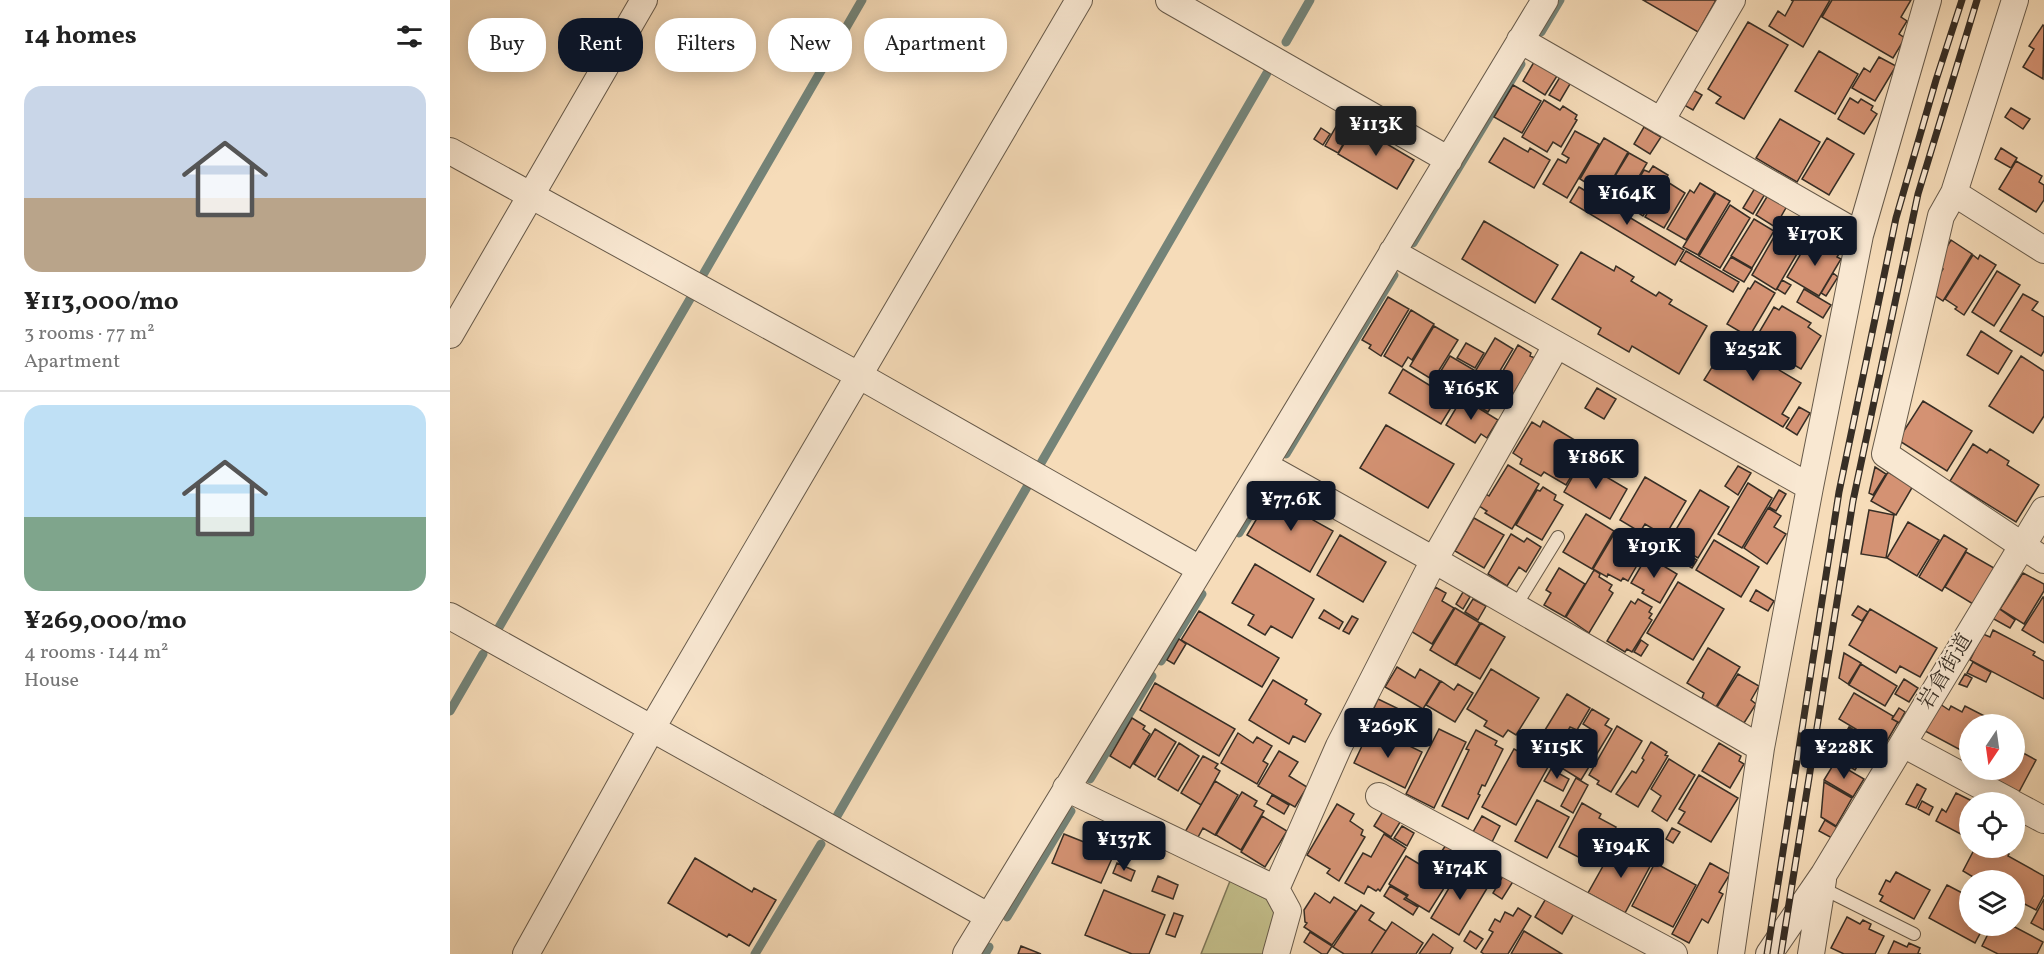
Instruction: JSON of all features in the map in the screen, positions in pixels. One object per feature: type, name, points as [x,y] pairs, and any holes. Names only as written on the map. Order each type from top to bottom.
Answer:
[{"type":"street","points":[[450,335],[644,0]]},
{"type":"street","points":[[526,954],[652,728],[1079,0]]},
{"type":"street","points":[[1169,0],[1449,159]]},
{"type":"street","points":[[966,954],[1545,0]]},
{"type":"street","points":[[1661,121],[1732,0]]},
{"type":"street","points":[[1731,954],[1761,748],[1860,235],[1928,0]]},
{"type":"street","points":[[2015,0],[1954,193],[1941,216],[1885,454],[2044,560]]},
{"type":"street","points":[[1520,40],[1860,235]]},
{"type":"street","points":[[450,151],[860,376],[1200,568]]},
{"type":"street","points":[[1954,193],[2044,250]]},
{"type":"street","points":[[1392,252],[1810,487]]},
{"type":"street","points":[[1276,889],[1339,746],[1434,560],[1556,346]]},
{"type":"street","points":[[1264,465],[1761,748]]},
{"type":"street","name":"岩倉街道","points":[[1769,954],[1823,881],[2044,510]]},
{"type":"street","points":[[450,616],[988,916]]},
{"type":"street","points":[[1903,744],[1992,792]]},
{"type":"street","points":[[1066,788],[1276,889],[1288,911],[1283,951]]},
{"type":"street","points":[[1379,796],[1674,954]]},
{"type":"street","points":[[2025,810],[2044,820]]},
{"type":"street","points":[[1811,954],[1823,881]]},
{"type":"lane","points":[[1515,607],[1558,537]]},
{"type":"lane","points":[[1823,881],[1914,934]]},
{"type":"shaded area","points":[[1230,881],[1274,903],[1278,918],[1264,954],[1201,954]]},
{"type":"building","points":[[1643,0],[1716,0],[1698,32]]},
{"type":"building","points":[[1791,0],[1830,0],[1803,47],[1769,26],[1778,11],[1785,16],[1793,1]]},
{"type":"building","points":[[1832,0],[1911,0],[1901,17],[1907,21],[1899,34],[1905,38],[1893,58],[1822,17]]},
{"type":"building","points":[[1748,22],[1788,45],[1744,119],[1716,103],[1721,97],[1708,89]]},
{"type":"building","points":[[2043,25],[2043,79],[2023,67],[2034,49],[2029,46]]},
{"type":"building","points":[[1819,51],[1858,74],[1835,114],[1795,91]]},
{"type":"building","points":[[1879,57],[1896,66],[1875,101],[1852,88],[1864,68],[1870,72]]},
{"type":"building","points":[[1534,62],[1557,76],[1545,95],[1523,81]]},
{"type":"building","points":[[1560,77],[1570,84],[1560,101],[1549,95]]},
{"type":"building","points":[[1513,85],[1541,101],[1522,133],[1494,117]]},
{"type":"building","points":[[1693,90],[1702,95],[1693,110],[1684,105]]},
{"type":"building","points":[[1850,98],[1858,103],[1861,99],[1873,106],[1871,110],[1877,114],[1864,134],[1838,119]]},
{"type":"building","points":[[1544,100],[1560,110],[1563,106],[1577,115],[1575,119],[1577,120],[1561,147],[1553,142],[1547,152],[1522,137]]},
{"type":"building","points":[[2011,108],[2030,119],[2023,129],[2005,117]]},
{"type":"building","points":[[1780,119],[1820,142],[1797,182],[1756,158]]},
{"type":"building","points":[[1337,125],[1350,132],[1338,153],[1325,146]]},
{"type":"building","points":[[1355,125],[1414,160],[1397,189],[1338,154]]},
{"type":"building","points":[[1644,127],[1661,137],[1650,154],[1634,144]]},
{"type":"building","points":[[1321,128],[1330,134],[1323,145],[1314,139]]},
{"type":"building","points":[[1575,131],[1599,144],[1567,198],[1543,184],[1558,159],[1566,163],[1569,158],[1562,154]]},
{"type":"building","points":[[1504,138],[1528,152],[1530,148],[1550,160],[1534,188],[1489,162]]},
{"type":"building","points":[[1604,138],[1628,152],[1604,194],[1580,179]]},
{"type":"building","points":[[1827,138],[1854,154],[1829,195],[1802,179]]},
{"type":"building","points":[[2001,148],[2017,158],[2011,168],[1995,159]]},
{"type":"building","points":[[1629,153],[1647,163],[1622,205],[1604,194]]},
{"type":"building","points":[[2016,161],[2042,176],[2039,182],[2044,185],[2044,200],[2036,212],[1999,189]]},
{"type":"building","points":[[1653,166],[1668,175],[1643,216],[1624,204],[1644,170],[1649,172]]},
{"type":"building","points":[[1666,181],[1685,193],[1664,228],[1645,217]]},
{"type":"building","points":[[1700,183],[1715,192],[1686,240],[1667,229],[1690,190],[1694,193]]},
{"type":"building","points":[[1579,187],[1684,250],[1675,265],[1570,202]]},
{"type":"building","points":[[1755,188],[1765,194],[1753,214],[1743,208]]},
{"type":"building","points":[[1716,193],[1730,201],[1698,255],[1683,247]]},
{"type":"building","points":[[1768,195],[1787,206],[1775,227],[1756,215]]},
{"type":"building","points":[[1730,205],[1750,218],[1720,268],[1699,256]]},
{"type":"building","points":[[1754,219],[1774,231],[1752,268],[1731,256]]},
{"type":"building","points":[[1484,221],[1558,265],[1535,303],[1462,259]]},
{"type":"building","points":[[1783,227],[1805,240],[1776,290],[1752,275],[1774,237],[1777,238]]},
{"type":"building","points":[[1813,238],[1839,254],[1837,257],[1841,259],[1819,296],[1787,277],[1809,240],[1811,242]]},
{"type":"building","points":[[1951,240],[1972,254],[1943,301],[1931,293],[1930,289],[1943,269],[1936,265]]},
{"type":"building","points":[[1686,251],[1739,282],[1733,292],[1680,261]]},
{"type":"building","points":[[1581,252],[1614,271],[1616,266],[1634,277],[1631,281],[1656,296],[1659,292],[1672,300],[1669,304],[1707,326],[1679,374],[1632,346],[1629,352],[1598,334],[1601,328],[1552,299]]},
{"type":"building","points":[[1973,255],[1978,259],[1980,255],[1996,265],[1964,315],[1945,299]]},
{"type":"building","points":[[1731,257],[1752,269],[1744,282],[1723,270]]},
{"type":"building","points":[[1997,271],[2020,285],[1994,326],[1972,312]]},
{"type":"building","points":[[1833,273],[1838,277],[1826,296],[1821,293]]},
{"type":"building","points":[[1782,280],[1791,285],[1785,294],[1777,289]]},
{"type":"building","points":[[1755,281],[1775,293],[1749,337],[1727,324],[1748,288],[1750,289]]},
{"type":"building","points":[[1804,289],[1831,305],[1823,318],[1797,302]]},
{"type":"building","points":[[2023,294],[2038,302],[2032,310],[2044,317],[2044,351],[2041,356],[2000,331]]},
{"type":"building","points":[[1388,297],[1409,309],[1381,356],[1369,348],[1371,345],[1362,340]]},
{"type":"building","points":[[1782,306],[1811,323],[1808,327],[1821,336],[1801,369],[1754,341],[1774,307],[1779,310]]},
{"type":"building","points":[[1411,310],[1434,324],[1412,360],[1408,357],[1402,367],[1384,356]]},
{"type":"building","points":[[1434,326],[1458,340],[1433,380],[1410,366]]},
{"type":"building","points":[[1981,331],[2012,351],[1998,374],[1967,355]]},
{"type":"building","points":[[1495,338],[1513,349],[1488,391],[1470,380]]},
{"type":"building","points":[[1729,340],[1801,383],[1782,414],[1789,418],[1783,427],[1704,380]]},
{"type":"building","points":[[1466,343],[1484,353],[1475,368],[1457,358]]},
{"type":"building","points":[[1518,345],[1535,358],[1508,403],[1490,393]]},
{"type":"building","points":[[1450,356],[1474,370],[1457,399],[1438,388],[1442,383],[1436,379]]},
{"type":"building","points":[[2021,356],[2044,371],[2044,416],[2033,433],[1989,406]]},
{"type":"building","points":[[1403,369],[1439,391],[1436,396],[1452,406],[1441,424],[1389,393]]},
{"type":"building","points":[[1470,381],[1478,385],[1472,395],[1464,390]]},
{"type":"building","points":[[1597,388],[1616,399],[1604,419],[1585,408]]},
{"type":"building","points":[[1462,398],[1498,420],[1487,438],[1481,434],[1475,443],[1446,425]]},
{"type":"building","points":[[1476,398],[1491,407],[1488,412],[1473,403]]},
{"type":"building","points":[[1923,401],[1972,431],[1947,471],[1898,440]]},
{"type":"building","points":[[1799,407],[1810,413],[1797,435],[1786,428]]},
{"type":"building","points":[[1543,421],[1588,448],[1566,485],[1544,472],[1541,476],[1520,464],[1522,459],[1513,453],[1532,422],[1540,427]]},
{"type":"building","points":[[1386,425],[1454,464],[1428,508],[1360,468]]},
{"type":"building","points":[[1973,444],[1987,453],[1990,449],[2009,461],[2007,465],[2039,485],[2016,522],[1950,481]]},
{"type":"building","points":[[1581,462],[1627,489],[1610,519],[1564,492]]},
{"type":"building","points":[[1508,465],[1539,484],[1512,529],[1485,513],[1487,511],[1479,506],[1486,494],[1489,496]]},
{"type":"building","points":[[1738,466],[1751,473],[1738,495],[1725,486]]},
{"type":"building","points":[[1875,467],[1886,474],[1873,495],[1869,493]]},
{"type":"building","points":[[1888,472],[1913,486],[1896,515],[1871,501]]},
{"type":"building","points":[[1645,477],[1686,501],[1665,536],[1645,524],[1640,532],[1620,520]]},
{"type":"building","points":[[1748,483],[1772,498],[1742,548],[1718,534]]},
{"type":"building","points":[[1543,487],[1556,495],[1554,500],[1563,505],[1542,540],[1516,525],[1537,490],[1540,491]]},
{"type":"building","points":[[1700,490],[1729,507],[1698,558],[1669,541]]},
{"type":"building","points":[[1779,490],[1786,494],[1776,511],[1769,507]]},
{"type":"building","points":[[1271,495],[1281,501],[1285,495],[1316,514],[1313,520],[1333,531],[1310,572],[1247,535]]},
{"type":"building","points":[[1768,508],[1781,516],[1774,527],[1786,534],[1767,564],[1744,548]]},
{"type":"building","points":[[1869,510],[1894,515],[1886,558],[1861,554]]},
{"type":"building","points":[[1586,514],[1614,531],[1592,569],[1563,552]]},
{"type":"building","points":[[1474,518],[1504,535],[1484,568],[1455,551]]},
{"type":"building","points":[[1908,522],[1939,540],[1917,576],[1887,558]]},
{"type":"building","points":[[1511,534],[1524,542],[1527,538],[1541,547],[1526,572],[1519,567],[1507,586],[1488,574]]},
{"type":"building","points":[[1614,534],[1644,553],[1628,581],[1623,578],[1621,581],[1608,574],[1607,577],[1593,569]]},
{"type":"building","points":[[1340,535],[1386,562],[1363,602],[1317,575]]},
{"type":"building","points":[[1944,535],[1967,549],[1942,591],[1919,577]]},
{"type":"building","points":[[1632,537],[1646,545],[1642,551],[1629,542]]},
{"type":"building","points":[[1714,540],[1759,567],[1741,597],[1696,570]]},
{"type":"building","points":[[1652,547],[1665,555],[1660,564],[1647,556]]},
{"type":"building","points":[[1966,552],[1994,568],[1973,604],[1945,587]]},
{"type":"building","points":[[1685,553],[1697,560],[1692,568],[1680,561]]},
{"type":"building","points":[[1647,556],[1677,574],[1660,603],[1642,593],[1644,590],[1631,583]]},
{"type":"building","points":[[1255,564],[1314,599],[1292,638],[1271,626],[1265,635],[1248,625],[1254,615],[1232,603]]},
{"type":"building","points":[[1559,568],[1585,584],[1565,617],[1544,605],[1551,593],[1546,590]]},
{"type":"building","points":[[1594,570],[1600,574],[1599,577],[1612,585],[1609,590],[1613,593],[1589,633],[1566,617]]},
{"type":"building","points":[[2023,573],[2044,584],[2044,591],[2024,624],[2000,609]]},
{"type":"building","points":[[1678,582],[1724,609],[1693,660],[1647,633]]},
{"type":"building","points":[[1435,587],[1446,593],[1442,601],[1454,608],[1432,644],[1409,630]]},
{"type":"building","points":[[1756,590],[1774,601],[1768,611],[1750,601]]},
{"type":"building","points":[[1463,592],[1470,597],[1463,609],[1456,604]]},
{"type":"building","points":[[2044,597],[2044,643],[2022,630]]},
{"type":"building","points":[[1473,599],[1486,606],[1478,620],[1465,612]]},
{"type":"building","points":[[1638,599],[1652,607],[1649,612],[1652,614],[1649,618],[1652,620],[1632,652],[1627,649],[1625,652],[1607,641],[1631,601],[1635,604]]},
{"type":"building","points":[[1858,606],[1868,612],[1862,621],[1852,615]]},
{"type":"building","points":[[1455,608],[1480,623],[1455,665],[1430,650]]},
{"type":"building","points":[[1998,608],[2015,620],[2010,628],[1992,618]]},
{"type":"building","points":[[1870,609],[1937,648],[1920,677],[1900,666],[1896,673],[1849,645]]},
{"type":"building","points":[[1324,610],[1343,622],[1339,629],[1319,618]]},
{"type":"building","points":[[1199,611],[1279,658],[1262,687],[1181,640]]},
{"type":"building","points":[[1352,616],[1358,619],[1349,634],[1343,631]]},
{"type":"building","points":[[1481,623],[1505,637],[1480,679],[1456,665]]},
{"type":"building","points":[[1993,630],[2035,652],[2033,655],[2044,661],[2044,699],[1970,660],[1983,634],[1990,637]]},
{"type":"building","points":[[1179,639],[1186,644],[1174,664],[1167,660]]},
{"type":"building","points":[[1641,640],[1648,645],[1641,656],[1634,652]]},
{"type":"building","points":[[1708,648],[1740,667],[1716,707],[1702,698],[1704,693],[1687,683]]},
{"type":"building","points":[[1844,653],[1861,663],[1848,684],[1839,678]]},
{"type":"building","points":[[1973,662],[1991,672],[1986,682],[1967,673]]},
{"type":"building","points":[[1861,664],[1897,686],[1885,706],[1849,685]]},
{"type":"building","points":[[1397,667],[1415,678],[1420,669],[1440,681],[1423,709],[1385,687]]},
{"type":"building","points":[[1491,669],[1539,698],[1516,735],[1508,730],[1503,737],[1484,726],[1487,721],[1467,709]]},
{"type":"building","points":[[1738,674],[1759,686],[1751,700],[1756,704],[1744,723],[1717,707]]},
{"type":"building","points":[[1965,674],[1972,678],[1967,687],[1959,684]]},
{"type":"building","points":[[1904,679],[1918,688],[1909,702],[1895,694]]},
{"type":"building","points":[[1273,680],[1307,700],[1305,704],[1321,714],[1305,742],[1293,736],[1289,744],[1249,720]]},
{"type":"building","points":[[1441,681],[1454,690],[1458,684],[1473,693],[1455,722],[1426,705]]},
{"type":"building","points":[[1155,683],[1235,729],[1219,756],[1140,710]]},
{"type":"building","points":[[1854,693],[1893,716],[1892,719],[1898,722],[1884,746],[1839,719]]},
{"type":"building","points":[[1567,694],[1590,708],[1577,730],[1570,727],[1564,737],[1570,740],[1554,767],[1533,755],[1541,743],[1546,746],[1553,734],[1545,730]]},
{"type":"building","points":[[1378,699],[1401,710],[1392,728],[1370,717]]},
{"type":"building","points":[[1940,704],[1949,710],[1951,706],[1962,712],[1965,706],[1981,714],[1959,714],[1959,749],[1925,731]]},
{"type":"building","points":[[1899,708],[1905,712],[1899,723],[1892,719]]},
{"type":"building","points":[[1592,709],[1609,719],[1605,725],[1612,729],[1581,780],[1560,767],[1578,737],[1587,742],[1594,731],[1583,724]]},
{"type":"building","points":[[1132,718],[1145,726],[1143,729],[1150,734],[1130,768],[1110,756]]},
{"type":"building","points":[[1617,726],[1642,741],[1611,792],[1597,784],[1599,781],[1589,775]]},
{"type":"building","points":[[1849,727],[1883,748],[1875,762],[1869,758],[1866,764],[1837,747]]},
{"type":"building","points":[[1155,729],[1176,742],[1155,777],[1134,764]]},
{"type":"building","points":[[1439,729],[1466,742],[1434,808],[1406,794]]},
{"type":"building","points":[[1476,730],[1497,741],[1495,745],[1503,749],[1485,786],[1482,785],[1478,794],[1480,795],[1468,819],[1442,806]]},
{"type":"building","points":[[1369,731],[1387,740],[1389,736],[1422,752],[1405,788],[1354,763]]},
{"type":"building","points":[[1238,733],[1253,743],[1257,737],[1272,746],[1263,761],[1268,764],[1257,784],[1221,763]]},
{"type":"building","points":[[1651,742],[1667,752],[1665,755],[1668,756],[1638,807],[1616,794],[1632,771],[1636,773]]},
{"type":"building","points":[[1179,743],[1199,756],[1178,791],[1158,779]]},
{"type":"building","points":[[1719,743],[1741,756],[1739,761],[1744,764],[1730,788],[1702,771]]},
{"type":"building","points":[[1837,748],[1860,762],[1855,770],[1832,756]]},
{"type":"building","points":[[1514,749],[1548,767],[1516,825],[1482,807]]},
{"type":"building","points":[[1279,751],[1298,762],[1289,776],[1307,787],[1295,807],[1258,786]]},
{"type":"building","points":[[2025,754],[2036,760],[2019,792],[1997,780],[2025,780]]},
{"type":"building","points":[[1203,756],[1218,764],[1215,768],[1220,771],[1201,805],[1181,793]]},
{"type":"building","points":[[1669,759],[1695,775],[1667,821],[1652,811],[1661,796],[1651,789]]},
{"type":"building","points":[[1835,762],[1864,779],[1853,797],[1824,780]]},
{"type":"building","points":[[1551,769],[1569,779],[1563,791],[1544,781]]},
{"type":"building","points":[[1699,775],[1738,798],[1711,842],[1678,823],[1685,812],[1679,809]]},
{"type":"building","points":[[1576,778],[1588,785],[1573,813],[1561,806]]},
{"type":"building","points":[[1215,781],[1238,795],[1215,835],[1203,828],[1197,839],[1185,832]]},
{"type":"building","points":[[1824,782],[1852,798],[1836,826],[1821,817]]},
{"type":"building","points":[[1917,784],[1926,789],[1916,808],[1906,804]]},
{"type":"building","points":[[1242,792],[1257,801],[1254,806],[1264,811],[1241,850],[1216,835]]},
{"type":"building","points":[[1956,793],[1959,794],[1959,833],[1936,821],[1942,809],[1946,812]]},
{"type":"building","points":[[1272,795],[1289,805],[1284,814],[1267,804]]},
{"type":"building","points":[[1537,800],[1569,817],[1547,858],[1515,841]]},
{"type":"building","points":[[1922,801],[1933,807],[1929,815],[1918,809]]},
{"type":"building","points":[[1582,803],[1601,814],[1599,818],[1616,827],[1601,855],[1590,849],[1584,860],[1559,847]]},
{"type":"building","points":[[1337,804],[1354,814],[1350,821],[1363,830],[1361,835],[1365,837],[1339,881],[1327,873],[1330,869],[1307,855]]},
{"type":"building","points":[[1385,808],[1402,819],[1391,837],[1374,826]]},
{"type":"building","points":[[1262,816],[1287,831],[1265,867],[1241,852]]},
{"type":"building","points":[[1482,816],[1500,826],[1492,842],[1473,832]]},
{"type":"building","points":[[1825,820],[1838,828],[1832,838],[1819,831]]},
{"type":"building","points":[[1104,823],[1125,832],[1116,852],[1095,844]]},
{"type":"building","points":[[1402,826],[1414,833],[1407,846],[1394,838]]},
{"type":"building","points":[[1672,828],[1680,832],[1673,843],[1666,839]]},
{"type":"building","points":[[1064,834],[1114,854],[1101,883],[1052,863]]},
{"type":"building","points":[[1384,834],[1406,848],[1380,891],[1368,886],[1364,894],[1345,883],[1363,853],[1371,857]]},
{"type":"building","points":[[1646,840],[1660,848],[1654,858],[1641,851]]},
{"type":"building","points":[[1448,842],[1465,852],[1453,872],[1435,861]]},
{"type":"building","points":[[1612,850],[1632,861],[1638,850],[1654,859],[1625,913],[1588,893]]},
{"type":"building","points":[[1406,856],[1434,873],[1432,876],[1446,885],[1429,912],[1406,898],[1408,895],[1389,884]]},
{"type":"building","points":[[695,858],[752,892],[754,888],[776,900],[749,946],[729,934],[727,937],[668,903]]},
{"type":"building","points":[[1970,858],[2012,858],[2044,876],[2044,895],[2036,910],[2025,904],[2025,870],[1964,870]]},
{"type":"building","points":[[1117,863],[1135,871],[1131,881],[1113,873]]},
{"type":"building","points":[[1464,863],[1472,868],[1469,874],[1489,885],[1459,935],[1431,918]]},
{"type":"building","points":[[1655,863],[1696,885],[1673,927],[1632,906]]},
{"type":"building","points":[[1710,863],[1730,874],[1719,892],[1723,894],[1708,923],[1702,919],[1689,943],[1672,934]]},
{"type":"building","points":[[1896,872],[1930,890],[1914,919],[1880,901],[1883,896],[1879,894],[1886,880],[1890,882]]},
{"type":"building","points":[[1504,874],[1514,880],[1502,899],[1493,893]]},
{"type":"building","points":[[1158,876],[1178,885],[1173,899],[1152,891]]},
{"type":"building","points":[[1947,885],[1959,891],[1959,934],[1929,918]]},
{"type":"building","points":[[1390,886],[1407,896],[1404,899],[1418,907],[1413,915],[1384,896]]},
{"type":"building","points":[[1104,890],[1165,915],[1149,954],[1132,954],[1085,935]]},
{"type":"building","points":[[1315,893],[1330,903],[1334,897],[1356,911],[1332,945],[1304,927],[1307,923],[1304,910]]},
{"type":"building","points":[[1548,895],[1575,912],[1562,934],[1535,917]]},
{"type":"building","points":[[2044,899],[2044,930],[2031,923]]},
{"type":"building","points":[[1361,905],[1374,913],[1369,920],[1386,931],[1371,954],[1344,954],[1333,947]]},
{"type":"building","points":[[1518,908],[1531,916],[1508,954],[1481,952],[1493,932],[1489,930],[1495,919],[1500,922],[1505,912],[1513,916]]},
{"type":"building","points":[[1174,913],[1183,916],[1175,937],[1166,934]]},
{"type":"building","points":[[1847,917],[1860,924],[1863,920],[1871,924],[1869,929],[1884,936],[1875,954],[1844,954],[1831,948]]},
{"type":"building","points":[[1392,922],[1423,943],[1416,954],[1371,954]]},
{"type":"building","points":[[1470,931],[1483,939],[1476,949],[1464,941]]},
{"type":"building","points":[[1524,931],[1562,954],[1511,954]]},
{"type":"building","points":[[1310,932],[1332,946],[1327,954],[1322,954],[1304,942]]},
{"type":"building","points":[[2025,932],[2043,942],[2037,954],[1998,954],[1982,946],[1987,936],[2025,936]]},
{"type":"building","points":[[1433,934],[1453,948],[1450,954],[1419,954]]},
{"type":"building","points":[[1962,936],[1979,936],[1975,943]]},
{"type":"building","points":[[1894,941],[1907,947],[1909,943],[1920,948],[1918,953],[1921,954],[1888,954]]},
{"type":"building","points":[[1021,946],[1041,954],[1018,954]]},
{"type":"waterway","points":[[704,273],[862,0]]},
{"type":"waterway","points":[[1286,42],[1310,0]]},
{"type":"waterway","points":[[1541,32],[1560,0]]},
{"type":"waterway","points":[[1413,243],[1521,64]]},
{"type":"waterway","points":[[1041,463],[1267,73]]},
{"type":"waterway","points":[[1286,454],[1394,275]]},
{"type":"waterway","points":[[498,629],[690,299]]},
{"type":"waterway","points":[[1239,533],[1267,486]]},
{"type":"waterway","points":[[837,816],[1027,487]]},
{"type":"waterway","points":[[1161,661],[1202,594]]},
{"type":"waterway","points":[[450,711],[483,654]]},
{"type":"waterway","points":[[1090,779],[1152,676]]},
{"type":"waterway","points":[[1007,917],[1071,811]]},
{"type":"waterway","points":[[755,954],[821,844]]},
{"type":"waterway","points":[[985,954],[989,947]]},
{"type":"railway","points":[[1767,954],[1839,492],[1896,218],[1962,0]]},
{"type":"railway","points":[[1781,954],[1853,501],[1918,194],[1977,0]]}]
